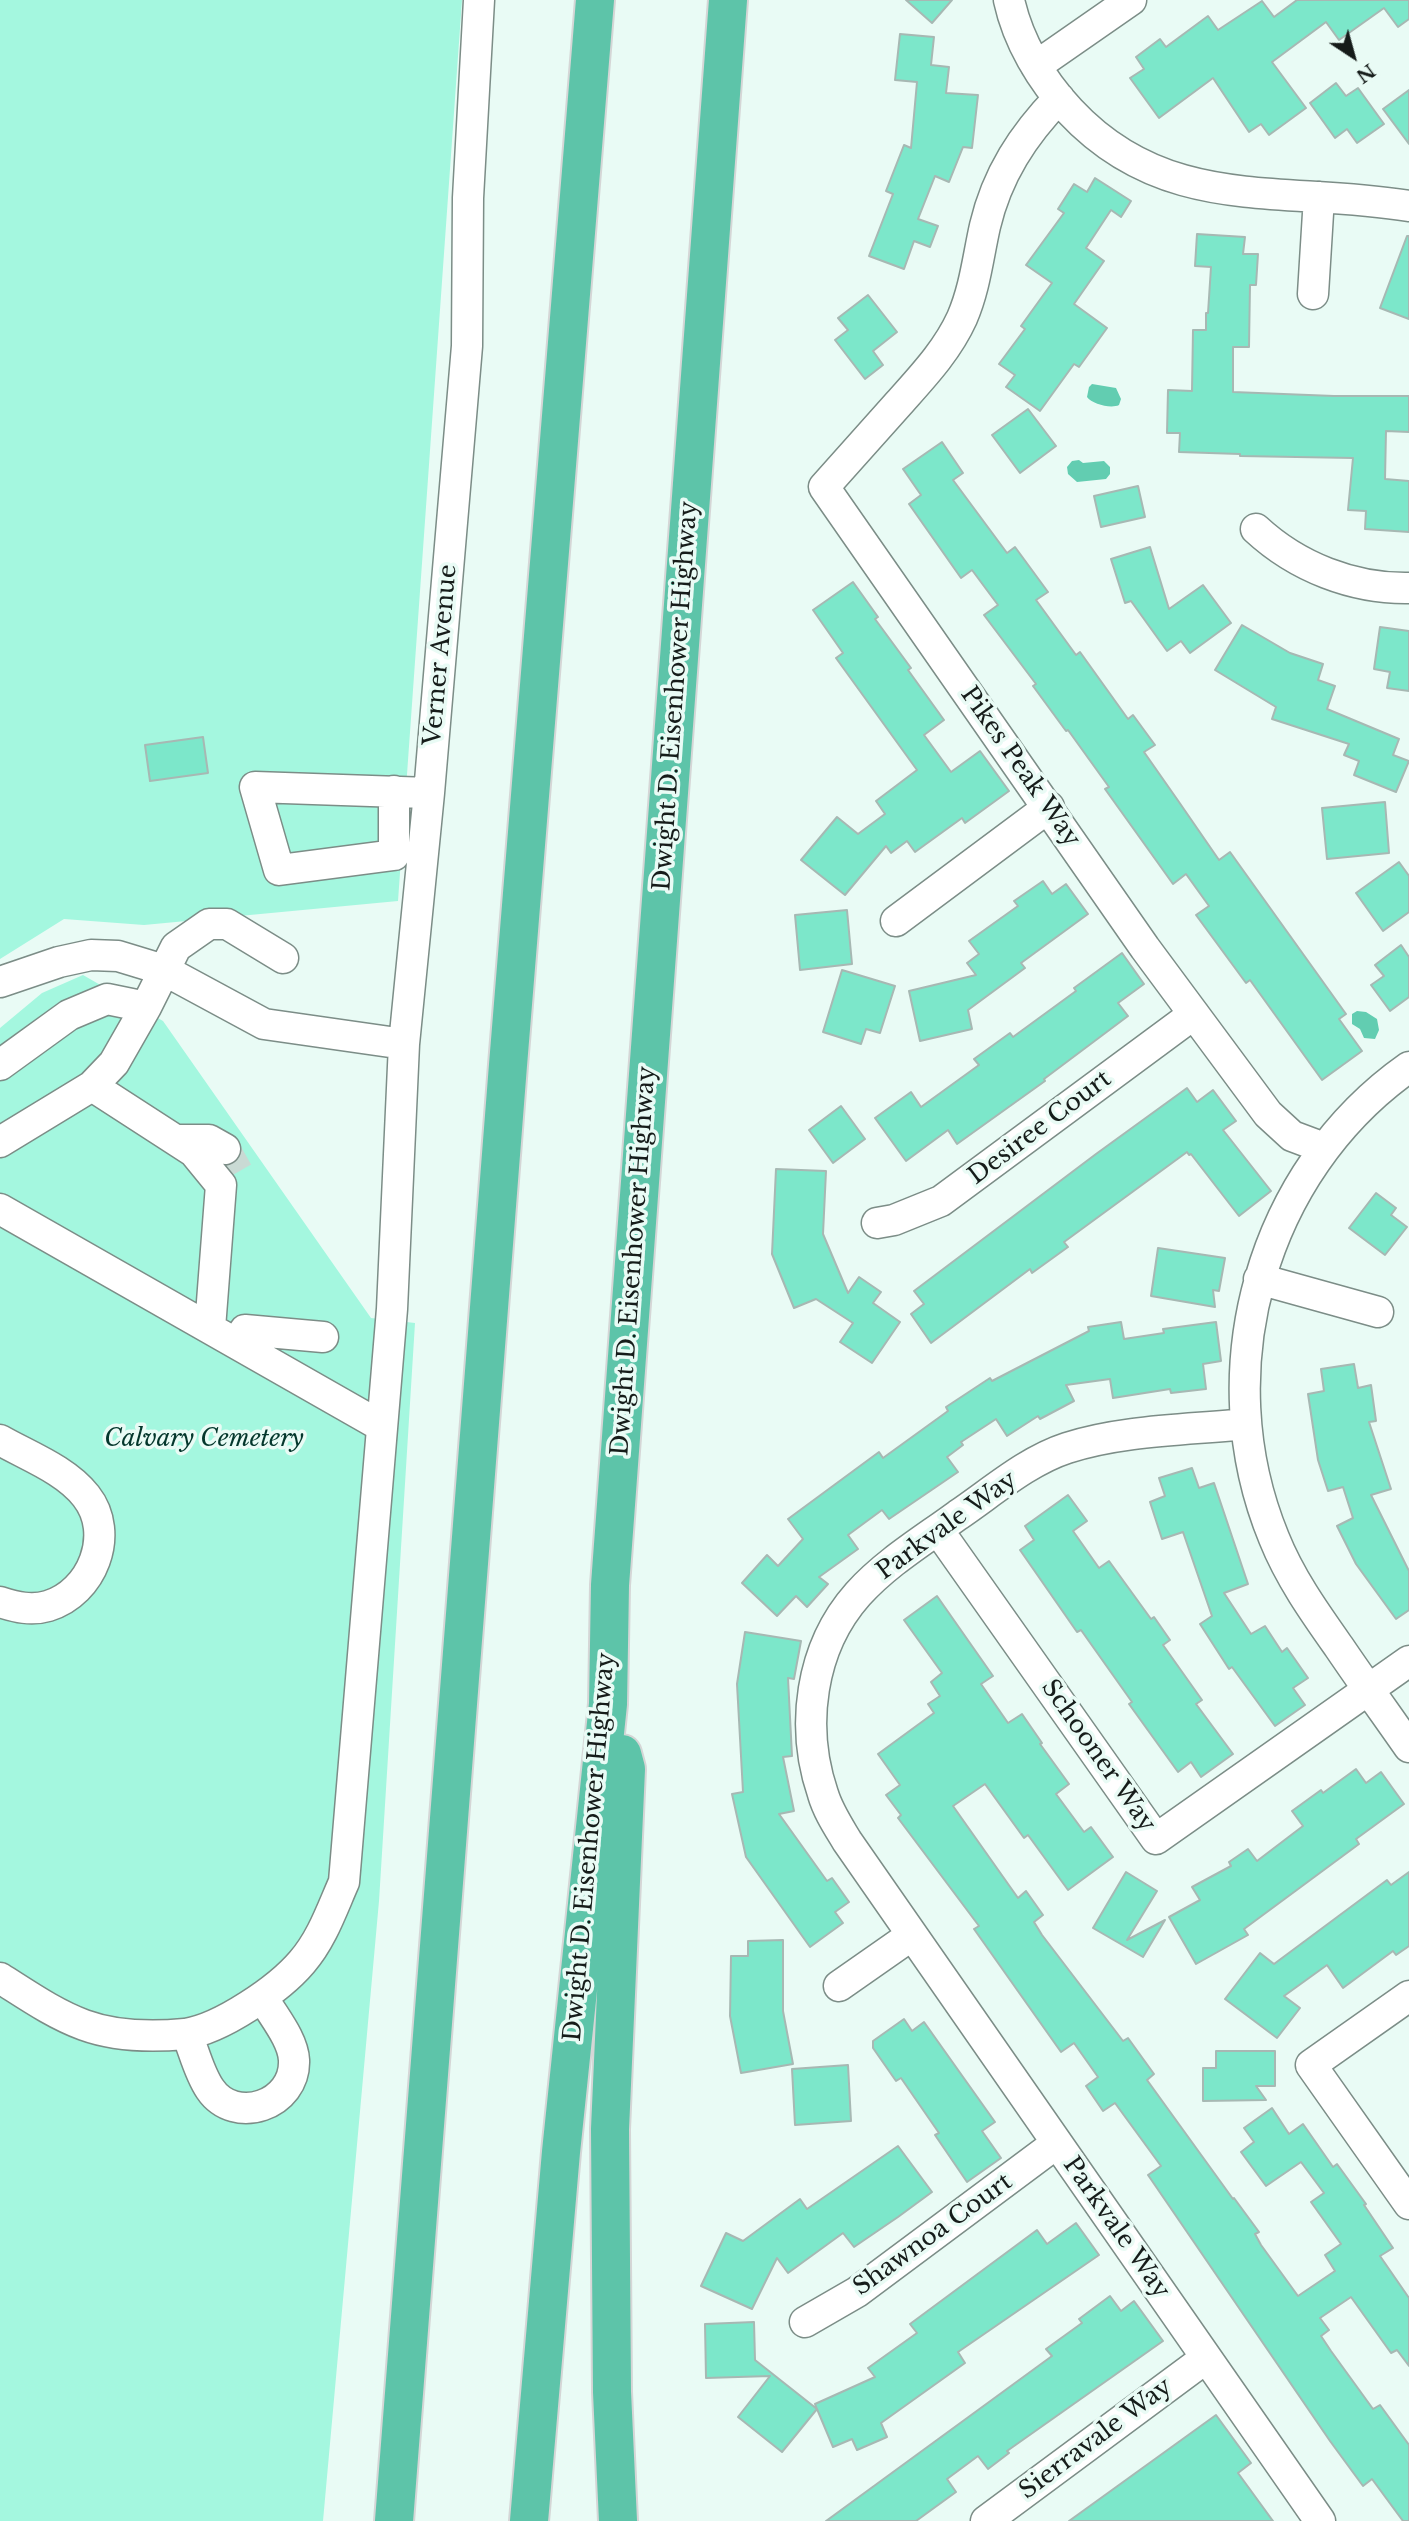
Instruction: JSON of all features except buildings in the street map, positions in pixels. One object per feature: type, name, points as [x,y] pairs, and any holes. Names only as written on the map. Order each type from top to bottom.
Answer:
[{"type":"highway","points":[[394,2521],[595,0]]},
{"type":"highway","name":"Dwight D. Eisenhower Highway","points":[[529,2521],[561,2152],[608,1704],[610,1585],[729,0]]},
{"type":"highway","points":[[608,1704],[626,1769],[610,2129],[612,2392],[618,2521]]},
{"type":"street","name":"Verner Avenue","points":[[263,1998],[280,1986],[304,1961],[324,1929],[344,1882],[392,1309],[404,1044],[429,793],[467,346],[468,198],[479,0]]},
{"type":"street","points":[[1009,0],[1024,43],[1036,66],[1059,98],[1082,123],[1110,146],[1141,165],[1174,179],[1209,188],[1383,201],[1409,206]]},
{"type":"street","points":[[1036,66],[1131,0]]},
{"type":"street","name":"Pikes Peak Way","points":[[1059,98],[1035,123],[1000,180],[988,213],[979,265],[968,303],[941,355],[824,487],[1194,1014],[1268,1114],[1292,1136],[1324,1148]]},
{"type":"street","points":[[1313,294],[1319,197]]},
{"type":"street","points":[[1256,529],[1297,559],[1327,574],[1363,584],[1409,587]]},
{"type":"street","points":[[394,791],[394,855],[279,870],[255,786],[394,791],[429,793]]},
{"type":"street","points":[[896,921],[1049,807]]},
{"type":"street","points":[[0,1142],[92,1086],[114,1063],[176,947],[209,924],[227,924],[284,958]]},
{"type":"street","points":[[0,982],[59,962],[91,955],[118,956],[164,970],[264,1024],[404,1044]]},
{"type":"street","points":[[0,1065],[69,1015],[107,999],[146,1007]]},
{"type":"street","name":"Desiree Court","points":[[877,1223],[925,1209],[948,1196],[1194,1014]]},
{"type":"street","points":[[1409,1067],[1364,1103],[1324,1148],[1300,1184],[1281,1220],[1259,1279],[1250,1318],[1245,1359],[1246,1424],[1254,1475],[1275,1540],[1303,1595],[1409,1747]]},
{"type":"street","points":[[92,1086],[194,1152],[221,1185],[210,1328]]},
{"type":"street","points":[[176,1140],[209,1140],[231,1161],[238,1182],[220,1210]]},
{"type":"street","points":[[0,1209],[382,1426]]},
{"type":"street","points":[[1259,1279],[1378,1312]]},
{"type":"street","points":[[236,1343],[245,1331],[323,1337]]},
{"type":"street","name":"Parkvale Way","points":[[1246,1424],[1101,1439],[1065,1449],[1018,1474],[883,1569],[847,1609],[822,1656],[811,1708],[814,1761],[830,1811],[847,1841],[1320,2521]]},
{"type":"street","points":[[0,1440],[72,1481],[88,1498],[97,1519],[99,1533],[98,1553],[91,1571],[79,1587],[65,1598],[48,1606],[29,1609],[0,1602]]},
{"type":"street","name":"Schooner Way","points":[[938,1530],[1156,1839],[1368,1689]]},
{"type":"street","points":[[1368,1689],[1409,1661]]},
{"type":"street","points":[[839,1986],[912,1935]]},
{"type":"street","points":[[0,1978],[56,2013],[86,2026],[123,2034],[187,2034],[223,2020],[263,1998],[291,2046],[294,2060],[292,2076],[285,2090],[275,2100],[263,2106],[248,2109],[232,2106],[209,2088],[187,2034]]},
{"type":"street","points":[[1409,1996],[1311,2065],[1409,2204]]},
{"type":"street","name":"Shawnoa Court","points":[[805,2322],[857,2292],[1057,2143]]},
{"type":"street","name":"Sierravale Way","points":[[986,2521],[1206,2358]]},
{"type":"green space","points":[[0,0],[462,0],[398,901],[144,925],[64,919],[0,959]]},
{"type":"green space","name":"Calvary Cemetery","points":[[83,975],[163,1021],[371,1318],[415,1323],[379,1901],[323,2521],[0,2521],[0,1028],[42,993]]},
{"type":"shaded area","points":[[1092,384],[1116,388],[1121,399],[1119,405],[1107,406],[1089,400],[1087,397]]},
{"type":"shaded area","points":[[1079,460],[1083,463],[1104,461],[1110,467],[1110,474],[1106,479],[1077,482],[1068,474],[1067,467],[1072,461]]},
{"type":"shaded area","points":[[1357,1011],[1366,1012],[1377,1019],[1379,1030],[1375,1039],[1364,1038],[1360,1029],[1352,1024],[1352,1014]]},
{"type":"tunnel","points":[[225,1149],[238,1172]]}]
